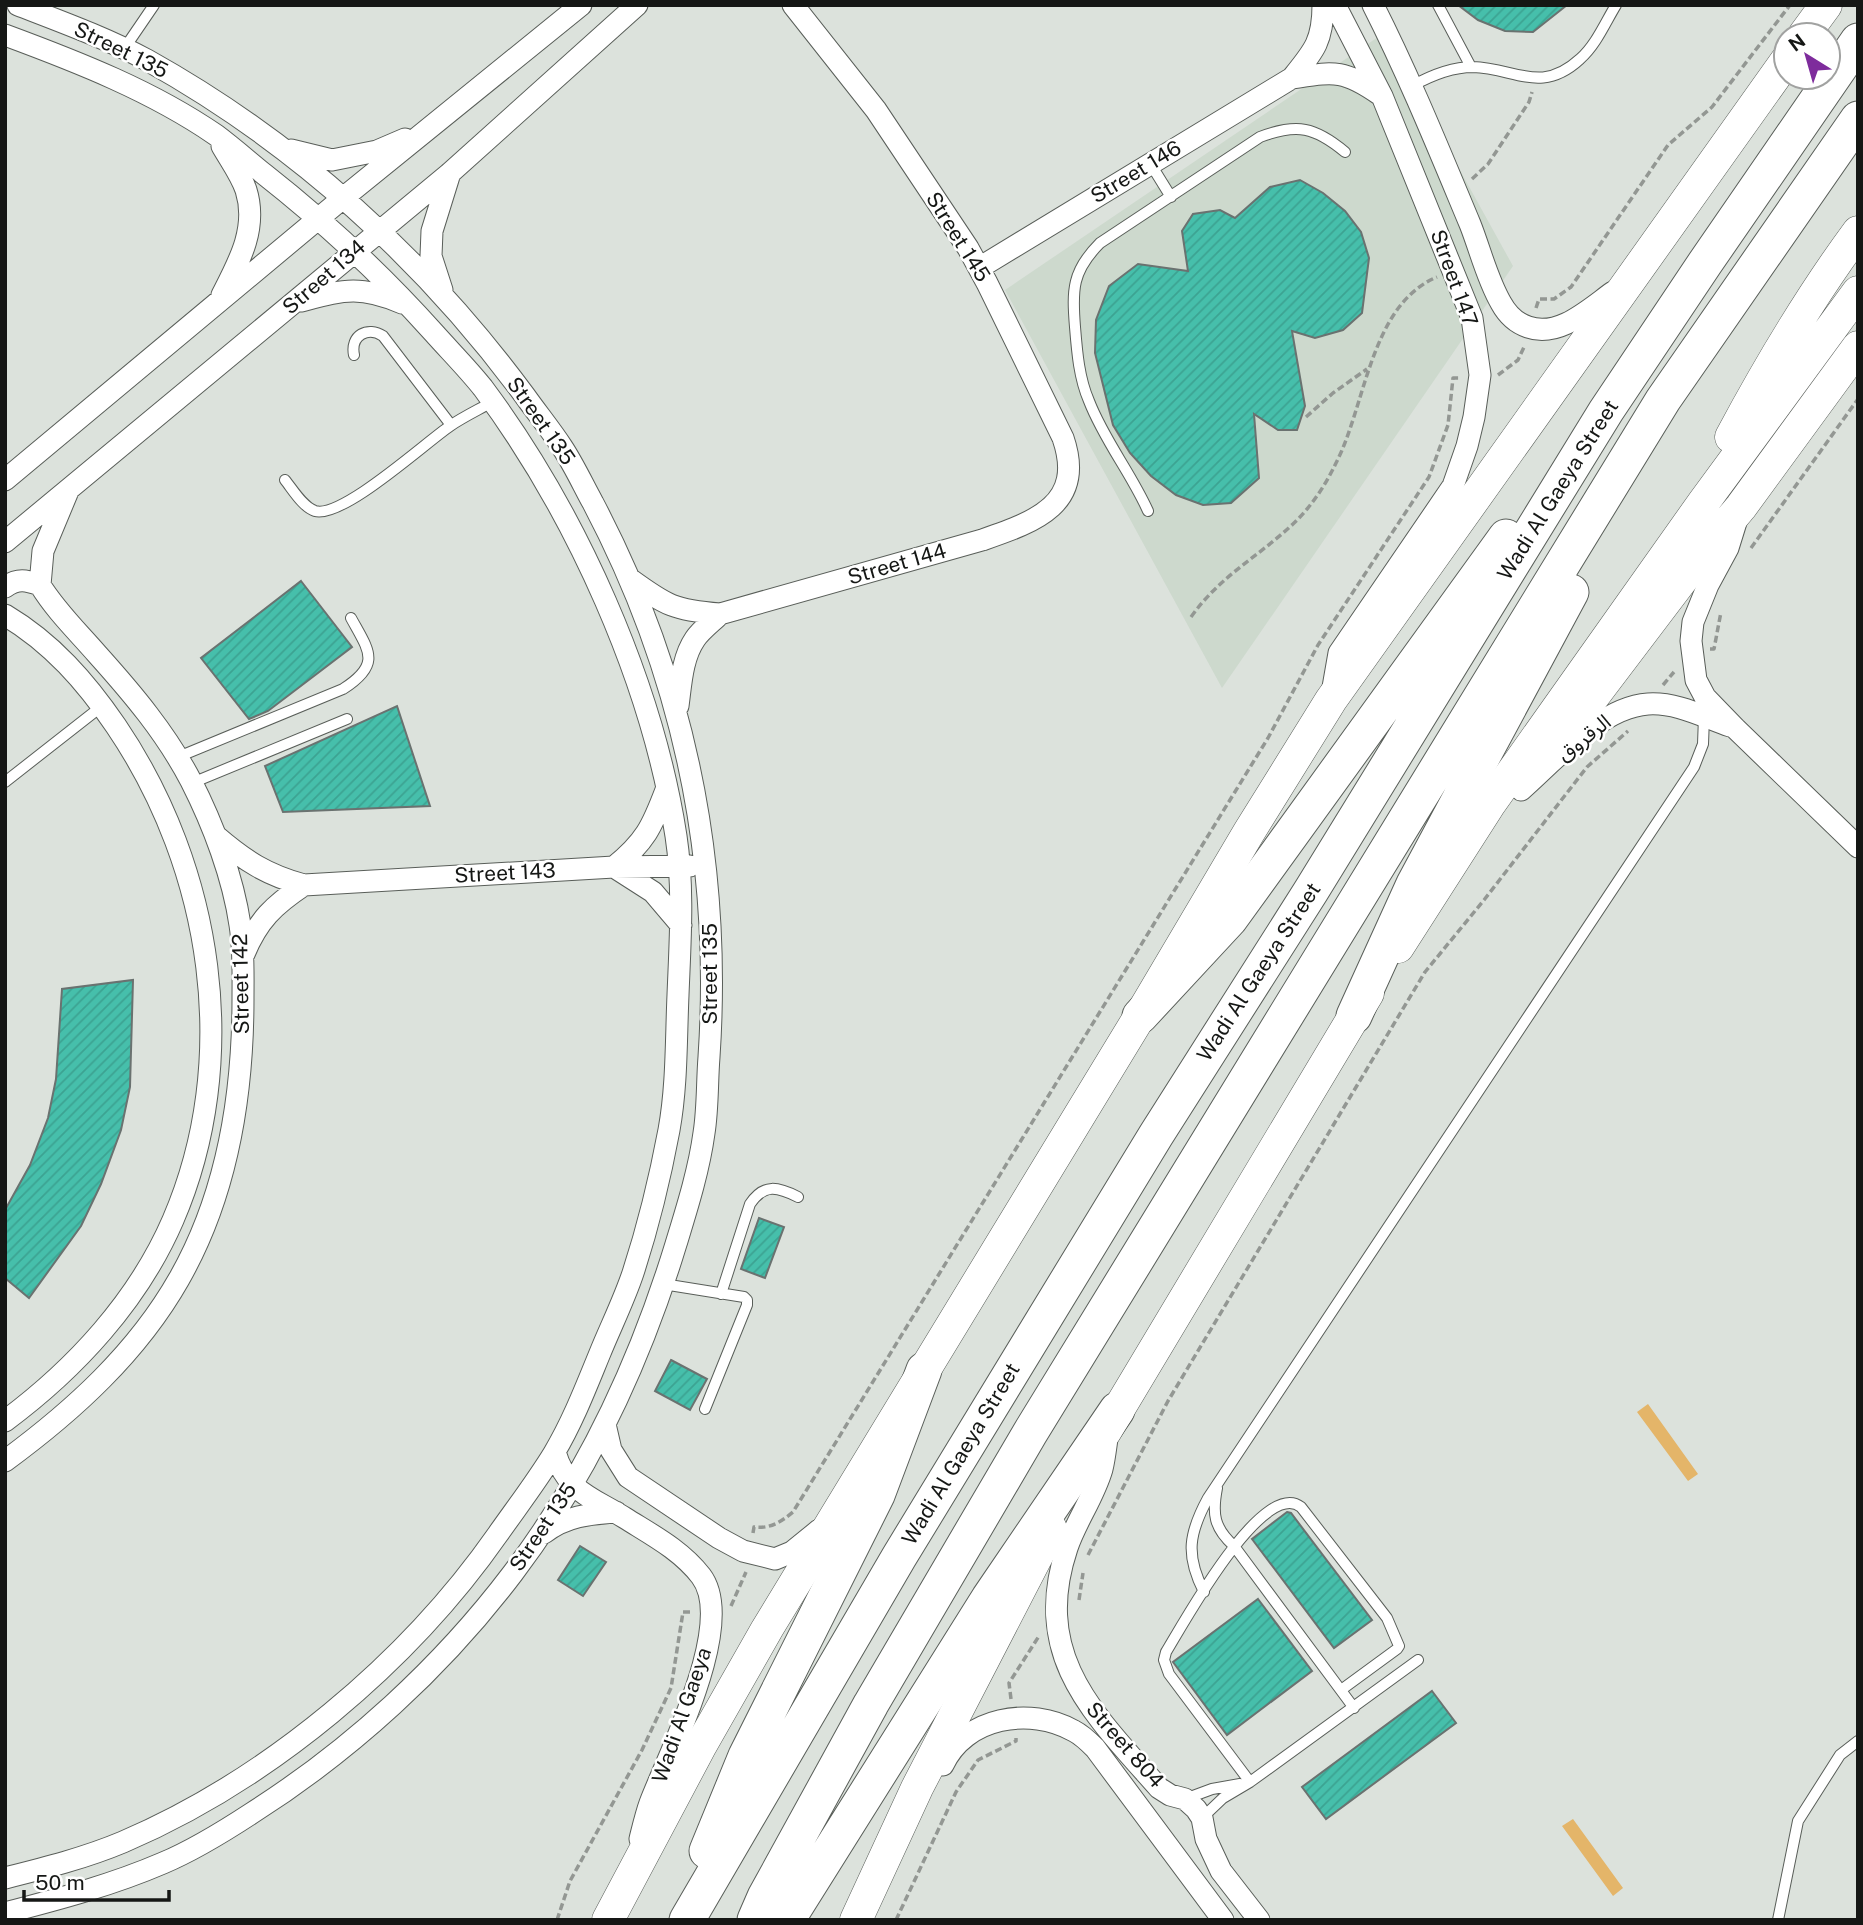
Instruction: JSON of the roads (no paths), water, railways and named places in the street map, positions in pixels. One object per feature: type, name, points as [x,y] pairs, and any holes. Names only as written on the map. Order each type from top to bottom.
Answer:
[{"type":"main road","name":"Wadi Al Gaeya Street","points":[[687,1920],[892,1569],[1095,1234],[1325,868],[1606,411],[1858,41]]},
{"type":"main road","name":"Wadi Al Gaeya Street","points":[[755,1920],[871,1704],[1030,1433],[1655,412],[1858,119]]},
{"type":"main road","points":[[1354,1016],[1414,884],[1714,327]]},
{"type":"main road","points":[[1140,1016],[1230,919],[1494,550],[1606,411]]},
{"type":"main road","points":[[681,1920],[746,1756],[877,1495],[924,1370]]},
{"type":"main road","points":[[787,1920],[989,1598],[1113,1416]]},
{"type":"street","name":"Street 135","points":[[5,1913],[89,1890],[166,1862],[223,1832],[285,1792],[338,1751],[452,1648],[540,1536],[572,1486],[606,1423],[637,1356],[687,1206],[704,1133],[712,970],[706,866],[698,806],[677,712],[630,579],[564,449],[503,367],[444,295],[379,230],[281,147],[192,88],[124,49],[84,30],[18,5]]},
{"type":"street","points":[[5,480],[343,198],[580,5]]},
{"type":"street","name":"Street 134","points":[[5,542],[450,173],[637,5]]},
{"type":"street","name":"Street 145","points":[[793,5],[876,110],[979,268],[1069,454],[1067,481],[1063,493]]},
{"type":"street","name":"Street 146","points":[[979,268],[1292,78],[1316,48],[1322,32],[1323,5]]},
{"type":"street","name":"Street 147","points":[[1331,700],[1339,653],[1453,485],[1469,437],[1479,380],[1472,318],[1382,96],[1335,5]]},
{"type":"street","name":"Street 147","points":[[1373,5],[1412,86],[1501,304],[1514,320],[1530,328],[1542,330],[1572,322],[1626,283]]},
{"type":"street","points":[[1814,21],[1826,5]]},
{"type":"street","name":"Street 135","points":[[5,35],[110,76],[216,135],[319,218],[354,251],[410,306],[481,386],[534,464],[606,604],[650,722],[676,838],[681,925],[674,1090],[669,1128],[633,1275],[574,1417],[555,1452],[473,1570],[432,1619],[362,1687],[318,1723],[235,1781],[159,1825],[84,1857],[5,1878]]},
{"type":"street","name":"Street 146","points":[[1292,78],[1345,74],[1382,96]]},
{"type":"street","points":[[608,1920],[727,1699],[839,1508],[1331,700],[1772,80]]},
{"type":"street","points":[[281,147],[332,160],[377,151],[430,129]]},
{"type":"street","points":[[216,135],[246,190],[250,216],[242,255],[218,303]]},
{"type":"street","points":[[444,295],[431,256],[432,230],[450,173]]},
{"type":"street","points":[[1703,503],[1721,456],[1764,375],[1820,284],[1858,232]]},
{"type":"street","points":[[296,302],[332,293],[360,290],[376,292],[410,306]]},
{"type":"street","points":[[856,1920],[891,1841],[959,1704],[1061,1510],[1113,1416],[1354,1016],[1489,805],[1703,503],[1858,292]]},
{"type":"street","points":[[1421,911],[1521,790],[1699,557],[1741,507],[1858,347]]},
{"type":"street","points":[[5,587],[16,580],[40,585],[43,551],[68,491]]},
{"type":"street","name":"Street 144","points":[[630,579],[670,607],[689,612],[720,614],[993,537],[1049,511],[1063,493]]},
{"type":"street","name":"الرقروق","points":[[1741,507],[1728,548],[1708,585],[1693,622],[1692,652],[1696,680],[1705,696],[1735,728],[1858,847]]},
{"type":"street","name":"Street 142","points":[[5,1461],[44,1433],[91,1391],[137,1340],[179,1280],[203,1230],[225,1166],[236,1112],[243,1041],[243,956],[240,924],[216,836],[178,757],[144,708],[59,612],[40,585]]},
{"type":"street","name":"Street 144","points":[[677,712],[682,672],[695,638],[720,614]]},
{"type":"street","name":"Street 142","points":[[5,615],[23,626],[69,665],[102,706],[148,777],[164,809],[196,906],[203,936],[212,1036],[205,1105],[194,1158],[173,1219],[152,1262],[111,1320],[68,1368],[5,1421]]},
{"type":"street","name":"الرقروق","points":[[1521,790],[1594,726],[1620,711],[1648,704],[1685,709],[1735,728]]},
{"type":"street","points":[[666,790],[644,840],[614,867],[653,892],[681,925]]},
{"type":"street","name":"Street 143","points":[[216,836],[275,877],[304,885],[614,867],[706,866]]},
{"type":"street","points":[[243,956],[254,931],[268,912],[304,885]]},
{"type":"street","name":"Street 804","points":[[1113,1416],[1102,1468],[1076,1526],[1059,1575],[1055,1613],[1061,1650],[1092,1712],[1159,1788],[1170,1795],[1185,1799],[1202,1818],[1206,1839],[1221,1871],[1259,1920]]},
{"type":"street","points":[[606,1423],[611,1450],[628,1477],[719,1538],[749,1553],[775,1559],[785,1556],[811,1537],[839,1508]]},
{"type":"street","points":[[555,1452],[560,1470],[572,1486]]},
{"type":"street","name":"Wadi Al Gaeya","points":[[572,1486],[675,1550],[702,1577],[710,1594],[711,1630],[703,1666],[650,1804],[627,1881]]},
{"type":"street","points":[[540,1536],[563,1521],[616,1512]]},
{"type":"street","name":"Street 804","points":[[891,1841],[916,1819],[953,1748],[981,1727],[1015,1718],[1057,1723],[1076,1731],[1095,1748],[1223,1920]]},
{"type":"lane","points":[[124,49],[154,5]]},
{"type":"lane","points":[[1438,5],[1471,67]]},
{"type":"lane","points":[[1412,86],[1445,71],[1471,67],[1536,78],[1560,73],[1580,60],[1588,51],[1616,5]]},
{"type":"lane","points":[[1148,511],[1088,401],[1078,361],[1073,299],[1079,270],[1087,256],[1100,243],[1260,137],[1278,130],[1312,130],[1328,138],[1345,152]]},
{"type":"lane","points":[[1150,163],[1171,197]]},
{"type":"lane","points":[[354,355],[354,342],[359,334],[368,330],[383,336],[451,425]]},
{"type":"lane","points":[[285,480],[307,507],[317,512],[328,510],[358,495],[451,425],[492,402]]},
{"type":"lane","points":[[178,757],[343,689],[356,680],[365,671],[369,659],[367,648],[351,618]]},
{"type":"lane","points":[[5,782],[102,706]]},
{"type":"lane","points":[[1203,1592],[1194,1571],[1190,1546],[1201,1511],[1219,1478],[1694,768],[1703,744],[1704,717]]},
{"type":"lane","points":[[192,783],[347,719]]},
{"type":"lane","points":[[721,1294],[750,1205],[756,1196],[773,1188],[798,1196]]},
{"type":"lane","points":[[663,1284],[744,1297],[747,1304],[705,1409]]},
{"type":"lane","points":[[1219,1478],[1214,1500],[1217,1523],[1224,1537],[1234,1546],[1354,1708]]},
{"type":"lane","points":[[1250,1782],[1165,1667],[1166,1652],[1234,1546],[1255,1522],[1278,1506],[1292,1502],[1298,1504],[1387,1618],[1399,1646],[1342,1690]]},
{"type":"lane","points":[[1202,1818],[1223,1798],[1250,1782],[1418,1660]]},
{"type":"lane","points":[[1778,1920],[1798,1821],[1840,1755],[1858,1741]]},
{"type":"lane","points":[[1185,1799],[1212,1789],[1250,1782]]}]
